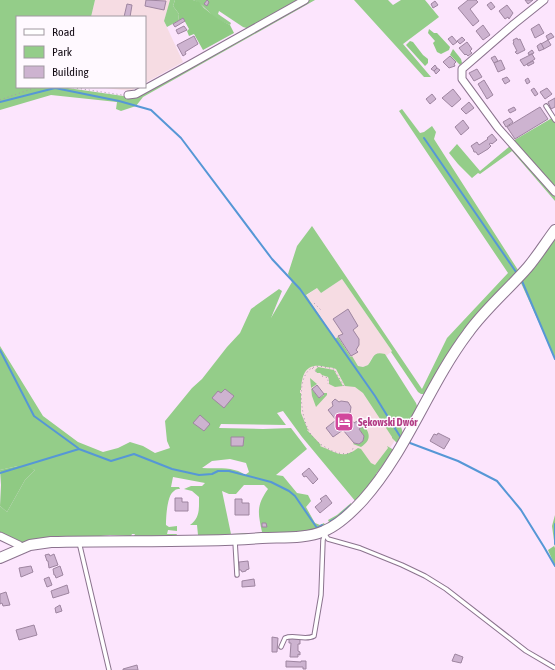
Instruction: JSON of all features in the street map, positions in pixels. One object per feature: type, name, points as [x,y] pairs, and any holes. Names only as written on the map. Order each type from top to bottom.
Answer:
[{"type":"street","points":[[128,95],[136,94],[305,0]]},
{"type":"street","points":[[544,0],[462,69],[461,74],[462,79],[498,128],[555,192]]},
{"type":"street","points":[[0,558],[30,545],[51,542],[235,540],[301,536],[324,532],[353,511],[374,488],[400,450],[438,379],[461,342],[478,320],[528,267],[555,230]]},
{"type":"street","points":[[0,536],[22,548]]},
{"type":"lane","points":[[546,106],[555,120]]},
{"type":"lane","points":[[281,647],[284,638],[289,636],[310,638],[314,636],[321,594],[322,540],[324,532]]},
{"type":"lane","points":[[324,532],[328,539],[360,548],[425,576],[446,589],[526,651],[555,668]]},
{"type":"lane","points":[[235,540],[237,575]]},
{"type":"lane","points":[[78,541],[109,670]]},
{"type":"path","points":[[0,100],[34,88]]},
{"type":"path","points":[[75,88],[118,95],[128,95]]},
{"type":"path","points":[[314,303],[322,311]]},
{"type":"path","points":[[344,386],[334,369],[319,366],[311,368],[307,371],[302,389],[303,412],[311,435],[319,443],[333,451],[349,453],[353,450],[354,446]]},
{"type":"path","points":[[311,368],[317,374]]},
{"type":"path","points":[[322,376],[328,378],[328,384]]},
{"type":"shaded area","points":[[95,0],[170,0],[164,21],[183,62],[146,82],[146,16],[91,16]]},
{"type":"shaded area","points":[[105,88],[136,88],[130,91]]},
{"type":"shaded area","points":[[342,279],[392,351],[386,356],[385,354],[372,358],[368,365],[363,367],[358,366],[338,337],[335,339],[306,296],[317,288],[321,293]]},
{"type":"shaded area","points":[[292,282],[397,437],[376,470],[332,471],[291,405]]},
{"type":"green space","points":[[0,0],[95,0],[91,16],[16,16],[16,88],[68,88],[137,98],[308,0],[315,0],[143,97],[136,106],[121,111],[116,109],[117,102],[51,95],[0,110]]},
{"type":"green space","points":[[170,0],[175,0],[173,6],[179,14],[178,21],[167,27],[164,21]]},
{"type":"green space","points":[[175,0],[193,0],[199,2],[218,19],[230,25],[234,33],[203,50],[194,34],[189,36],[187,31],[189,29],[183,18],[178,21],[179,14],[173,6]]},
{"type":"green space","points":[[193,0],[299,0],[250,29],[243,27],[219,11],[218,14],[231,23],[230,25],[218,20],[203,6]]},
{"type":"green space","points":[[354,0],[388,0],[393,5],[401,0],[425,0],[439,17],[403,44],[431,77],[424,77]]},
{"type":"green space","points":[[429,29],[434,33],[437,33],[450,47],[449,50],[441,54],[437,52],[433,43],[435,41],[428,33]]},
{"type":"green space","points":[[410,41],[413,42],[428,59],[428,63],[425,66],[406,45]]},
{"type":"green space","points":[[453,49],[461,59],[462,63],[460,65],[450,55]]},
{"type":"green space","points":[[402,109],[420,133],[432,126],[436,132],[434,139],[518,270],[428,394],[421,394],[418,392],[391,352],[392,351],[342,279],[321,293],[317,288],[306,295],[335,339],[338,337],[358,366],[363,367],[368,365],[373,357],[378,353],[385,354],[416,403],[418,409],[410,423],[404,421],[401,427],[402,436],[398,444],[392,438],[363,393],[355,387],[345,386],[336,369],[314,366],[310,367],[304,373],[300,390],[301,413],[307,430],[321,445],[320,446],[339,454],[348,454],[358,448],[361,449],[371,463],[375,465],[388,448],[387,446],[394,450],[376,474],[378,476],[356,502],[302,437],[283,411],[277,413],[286,425],[221,424],[219,428],[291,428],[307,449],[276,475],[283,476],[297,493],[308,495],[311,501],[306,507],[315,523],[320,525],[324,523],[325,525],[309,531],[256,535],[256,533],[262,532],[259,510],[261,500],[268,489],[264,485],[244,485],[236,494],[229,494],[222,491],[231,534],[248,533],[248,536],[183,537],[182,535],[198,535],[197,525],[190,525],[196,519],[199,505],[199,497],[192,491],[184,489],[191,486],[202,486],[205,483],[173,477],[171,487],[179,487],[180,489],[175,490],[170,497],[167,506],[166,525],[169,527],[177,526],[177,531],[168,530],[167,534],[177,534],[175,538],[144,538],[134,536],[135,534],[132,534],[131,536],[110,535],[24,544],[0,536],[0,506],[7,512],[25,480],[35,470],[18,466],[0,470],[0,346],[43,416],[78,442],[103,452],[118,448],[130,442],[143,446],[155,453],[170,448],[167,441],[165,421],[240,333],[251,309],[279,289],[282,291],[271,318],[292,282],[288,274],[297,246],[312,226],[422,389],[447,338],[508,273],[399,111]],"holes":[[[230,459],[246,463],[249,472],[245,475],[236,470],[225,468],[202,468],[212,461]]]},
{"type":"green space","points":[[552,118],[555,123],[555,190],[511,142]]},
{"type":"green space","points":[[457,144],[480,171],[510,146],[555,196],[555,201],[512,151],[472,178],[449,153]]},
{"type":"green space","points":[[555,238],[555,358],[521,283]]},
{"type":"green space","points":[[318,367],[334,370],[343,386],[335,387],[329,384],[328,377],[317,373],[315,370]]},
{"type":"green space","points":[[310,378],[317,384],[311,388]]},
{"type":"green space","points":[[311,388],[319,398],[324,395],[324,393],[327,393],[327,395],[316,407],[312,396]]},
{"type":"green space","points":[[363,424],[369,436],[367,442],[361,447],[353,444],[359,444],[363,441],[364,436],[359,429]]},
{"type":"green space","points":[[25,466],[35,470],[25,480],[7,512],[0,506],[0,470]]},
{"type":"green space","points":[[351,503],[352,507],[330,524],[328,520],[337,515]]},
{"type":"green space","points":[[555,515],[555,548],[552,526]]},
{"type":"green space","points":[[554,546],[555,548],[555,566],[548,550]]},
{"type":"building","points":[[146,0],[166,1],[164,10],[145,6]]},
{"type":"building","points":[[207,0],[209,2],[207,6],[204,4]]},
{"type":"building","points":[[468,0],[476,0],[478,2],[470,9],[479,21],[473,26],[458,8]]},
{"type":"building","points":[[525,0],[533,0],[528,4]]},
{"type":"building","points":[[435,1],[438,5],[433,8],[431,4]]},
{"type":"building","points":[[491,2],[495,7],[491,10],[487,5]]},
{"type":"building","points":[[127,4],[132,5],[130,16],[124,16]]},
{"type":"building","points":[[507,5],[513,13],[509,19],[508,17],[505,19],[499,11]]},
{"type":"building","points":[[183,18],[185,21],[175,27],[173,24]]},
{"type":"building","points":[[539,24],[544,33],[535,38],[531,29]]},
{"type":"building","points":[[483,25],[490,35],[483,40],[476,31]]},
{"type":"building","points":[[184,26],[187,30],[178,34],[176,30]]},
{"type":"building","points":[[551,33],[554,37],[548,40],[546,36]]},
{"type":"building","points":[[194,36],[198,44],[185,52],[186,54],[183,56],[177,45]]},
{"type":"building","points":[[452,36],[457,42],[453,45],[448,39]]},
{"type":"building","points":[[462,37],[465,40],[460,44],[457,41]]},
{"type":"building","points":[[517,38],[518,40],[520,39],[525,50],[517,54],[515,52],[517,51],[513,40]]},
{"type":"building","points":[[548,40],[551,45],[544,49],[541,44]]},
{"type":"building","points":[[467,42],[472,49],[470,51],[472,53],[468,56],[466,54],[465,55],[459,48]]},
{"type":"building","points":[[541,43],[544,49],[539,51],[537,46]]},
{"type":"building","points":[[532,50],[534,53],[529,55],[528,53]]},
{"type":"building","points":[[532,54],[535,59],[524,66],[520,60]]},
{"type":"building","points":[[450,56],[456,62],[454,64],[455,66],[449,68],[443,62]]},
{"type":"building","points":[[495,56],[498,61],[494,63],[491,58]]},
{"type":"building","points":[[501,60],[505,69],[498,72],[494,63]]},
{"type":"building","points":[[533,61],[534,63],[528,66],[527,64]]},
{"type":"building","points":[[435,65],[437,68],[434,71],[431,69]]},
{"type":"building","points":[[437,68],[440,70],[436,74],[434,71]]},
{"type":"building","points":[[477,69],[482,77],[474,81],[469,73]]},
{"type":"building","points":[[507,77],[510,81],[505,84],[502,79]]},
{"type":"building","points":[[528,78],[530,82],[527,84],[525,80]]},
{"type":"building","points":[[484,80],[493,95],[487,99],[478,84]]},
{"type":"building","points":[[534,88],[538,94],[535,96],[531,90]]},
{"type":"building","points":[[547,88],[552,94],[545,99],[540,92]]},
{"type":"building","points":[[453,89],[461,99],[452,107],[442,98]]},
{"type":"building","points":[[432,94],[436,99],[430,104],[426,99]]},
{"type":"building","points":[[555,98],[555,107],[551,109],[548,102]]},
{"type":"building","points":[[469,102],[474,108],[466,114],[461,109]]},
{"type":"building","points":[[514,107],[516,110],[510,113],[508,110]]},
{"type":"building","points":[[540,107],[548,119],[515,139],[507,127]]},
{"type":"building","points":[[510,118],[513,122],[506,127],[503,122]]},
{"type":"building","points":[[463,120],[469,128],[461,135],[455,127]]},
{"type":"building","points":[[492,134],[497,140],[492,144],[489,144],[491,146],[488,149],[478,155],[474,152],[471,146],[477,142],[479,145],[488,139],[487,138]]},
{"type":"building","points":[[348,309],[358,326],[353,330],[359,339],[359,345],[356,350],[358,352],[351,356],[338,336],[343,334],[333,319]]},
{"type":"building","points":[[317,385],[324,394],[319,398],[312,389]]},
{"type":"building","points":[[225,389],[234,396],[224,408],[212,398],[218,391],[221,393]]},
{"type":"building","name":"Sękowski Dwór","points":[[335,399],[339,402],[348,402],[351,407],[350,413],[348,414],[354,423],[360,421],[362,424],[362,427],[359,429],[364,436],[363,441],[359,444],[354,443],[343,430],[333,437],[326,428],[336,420],[328,410],[333,406],[332,402]]},
{"type":"building","points":[[200,415],[210,424],[204,431],[193,423]]},
{"type":"building","points":[[438,433],[450,439],[444,449],[430,441],[434,434],[437,435]]},
{"type":"building","points":[[231,437],[244,437],[243,446],[231,446]]},
{"type":"building","points":[[309,468],[318,479],[313,484],[306,476],[304,477],[302,474]]},
{"type":"building","points":[[326,495],[332,503],[320,513],[315,507],[322,501],[320,499]]},
{"type":"building","points":[[175,498],[182,498],[182,502],[188,502],[188,511],[175,511]]},
{"type":"building","points":[[235,499],[242,499],[242,503],[249,503],[249,515],[235,515]]},
{"type":"building","points":[[262,523],[266,523],[267,527],[262,527]]},
{"type":"building","points":[[49,554],[50,556],[54,554],[58,565],[49,568],[45,555]]},
{"type":"building","points":[[248,561],[249,569],[242,572],[239,570],[239,562]]},
{"type":"building","points":[[31,566],[33,572],[21,577],[19,568]]},
{"type":"building","points":[[60,566],[63,575],[56,578],[53,569]]},
{"type":"building","points":[[49,577],[52,585],[47,587],[44,579]]},
{"type":"building","points":[[254,579],[255,586],[242,587],[242,581]]},
{"type":"building","points":[[67,585],[69,593],[53,598],[51,591]]},
{"type":"building","points":[[6,592],[10,605],[3,606],[2,603],[0,604],[0,594]]},
{"type":"building","points":[[60,605],[62,611],[56,613],[55,608]]},
{"type":"building","points":[[34,625],[37,635],[19,640],[16,630]]},
{"type":"building","points":[[272,637],[278,638],[277,652],[272,652]]},
{"type":"building","points":[[289,638],[300,639],[298,651],[300,652],[300,655],[298,654],[298,657],[290,657],[291,643],[289,643]]},
{"type":"building","points":[[455,654],[463,657],[461,663],[452,661]]},
{"type":"building","points":[[286,661],[306,661],[306,669],[303,669],[303,667],[286,667]]},
{"type":"building","points":[[137,665],[138,670],[123,670],[123,669]]},
{"type":"waterway","points":[[0,102],[55,88],[119,101],[151,110],[181,138],[272,259],[300,289],[375,396],[401,438]]},
{"type":"waterway","points":[[424,138],[516,272]]},
{"type":"waterway","points":[[522,281],[555,359]]},
{"type":"waterway","points":[[0,350],[34,416],[78,448]]},
{"type":"waterway","points":[[410,443],[458,461],[497,481],[521,510],[555,566]]},
{"type":"waterway","points":[[0,473],[79,449],[111,461],[134,454],[172,469],[199,475],[212,474],[218,471],[229,471],[271,482],[289,491],[295,496],[317,528],[322,525]]},
{"type":"waterway","points":[[331,521],[350,506]]},
{"type":"waterway","points":[[555,524],[555,544]]},
{"type":"place","name":"Sękowski Dwór","points":[[344,422]]}]
